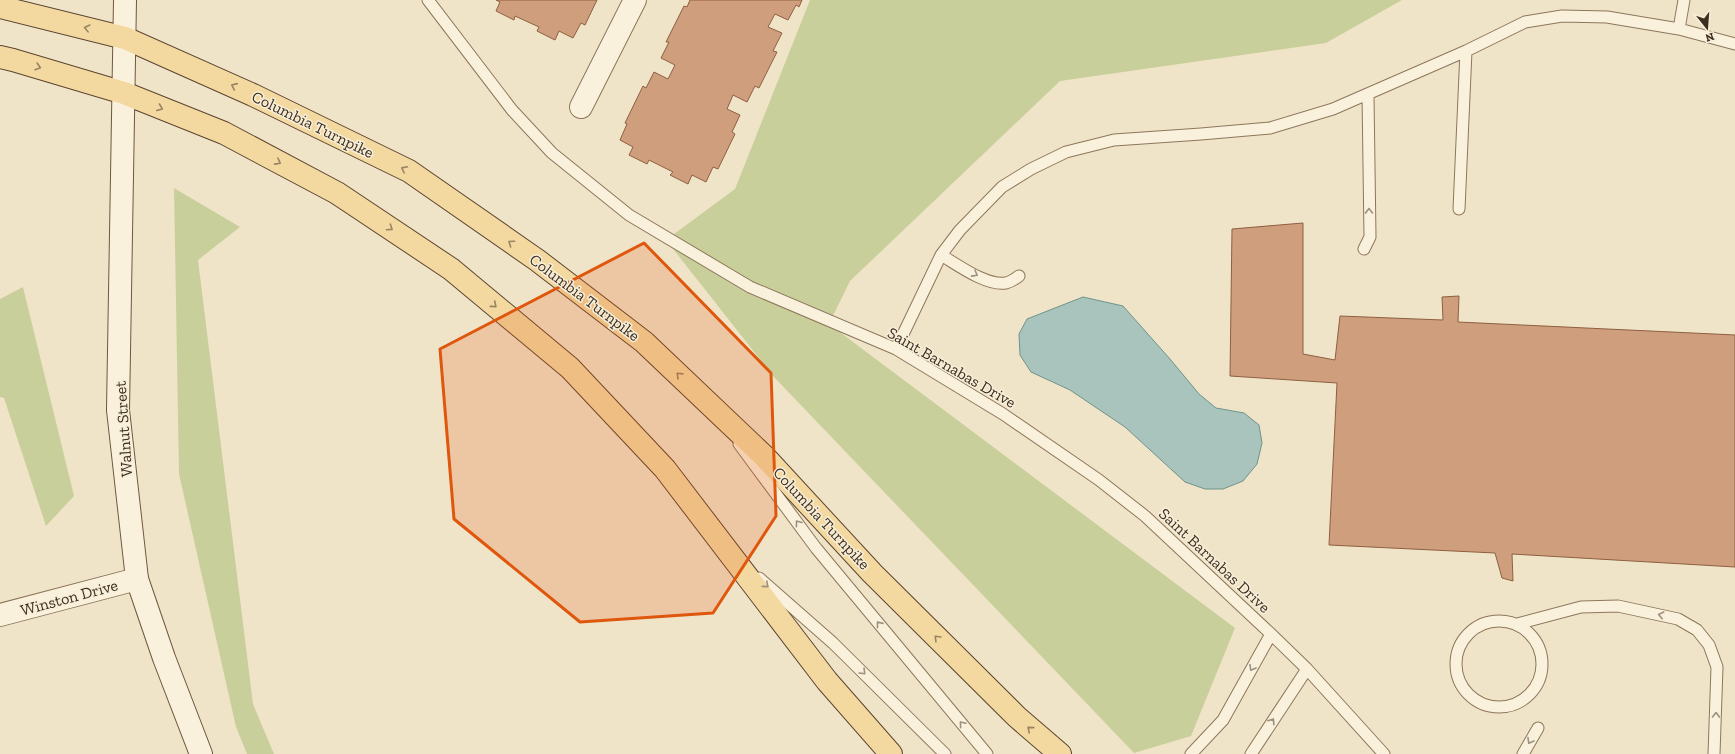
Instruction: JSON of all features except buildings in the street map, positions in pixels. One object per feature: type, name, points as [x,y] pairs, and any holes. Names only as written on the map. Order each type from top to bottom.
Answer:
[{"type":"main road","name":"Columbia Turnpike","points":[[0,7],[18,6],[125,38],[253,95],[409,171],[537,260],[644,342],[764,456],[872,573],[1017,717],[1060,754]]},
{"type":"main road","points":[[0,57],[124,93],[224,134],[337,193],[451,268],[570,368],[665,470],[827,681],[891,754]]},
{"type":"street","name":"Walnut Street","points":[[125,0],[118,410],[137,579],[164,658],[201,754]]},
{"type":"street","points":[[581,107],[635,0]]},
{"type":"street","name":"Winston Drive","points":[[0,615],[137,579]]},
{"type":"lane","name":"Saint Barnabas Drive","points":[[428,0],[512,110],[552,153],[629,215],[750,287],[896,349],[1003,414],[1099,480],[1145,516],[1271,634],[1307,669],[1384,754]]},
{"type":"lane","points":[[1679,29],[1684,0]]},
{"type":"lane","points":[[896,349],[941,255],[960,230],[1002,187],[1031,169],[1066,152],[1114,140],[1270,128],[1334,109],[1368,95],[1466,51],[1525,22],[1562,16],[1607,17],[1679,29],[1735,44]]},
{"type":"lane","points":[[1459,209],[1466,51]]},
{"type":"lane","points":[[1364,249],[1370,237],[1368,95]]},
{"type":"lane","points":[[941,255],[981,278],[995,283],[1007,283],[1020,276]]},
{"type":"lane","points":[[707,402],[816,548],[987,754]]},
{"type":"lane","points":[[726,550],[833,643],[945,754]]},
{"type":"lane","points":[[1517,624],[1529,632],[1537,642],[1542,655],[1543,669],[1539,682],[1531,694],[1520,702],[1507,707],[1492,707],[1478,702],[1466,693],[1459,680],[1455,666],[1457,651],[1464,638],[1474,628],[1488,622],[1503,620],[1517,624],[1581,607],[1618,606],[1678,619],[1698,630],[1709,645],[1717,667],[1714,754]]},
{"type":"lane","points":[[1191,754],[1223,720],[1271,634]]},
{"type":"lane","points":[[1251,754],[1307,669]]},
{"type":"lane","points":[[1523,754],[1538,728]]},
{"type":"highlighted area","points":[[644,243],[771,373],[776,516],[713,613],[580,622],[454,519],[440,349]]},
{"type":"green space","points":[[810,0],[1402,0],[1326,43],[1060,81],[850,281],[829,324],[1235,628],[1191,736],[1134,753],[773,376],[666,240],[735,189]]},
{"type":"green space","points":[[174,188],[240,227],[198,260],[253,704],[274,754],[247,754],[236,727],[179,474]]},
{"type":"green space","points":[[23,287],[74,496],[46,526],[4,398],[0,397],[0,299]]},
{"type":"water","points":[[1083,297],[1123,306],[1199,394],[1216,408],[1244,413],[1259,425],[1262,443],[1257,464],[1243,481],[1223,489],[1205,489],[1185,482],[1125,427],[1070,390],[1031,372],[1020,355],[1019,334],[1027,319]]}]
